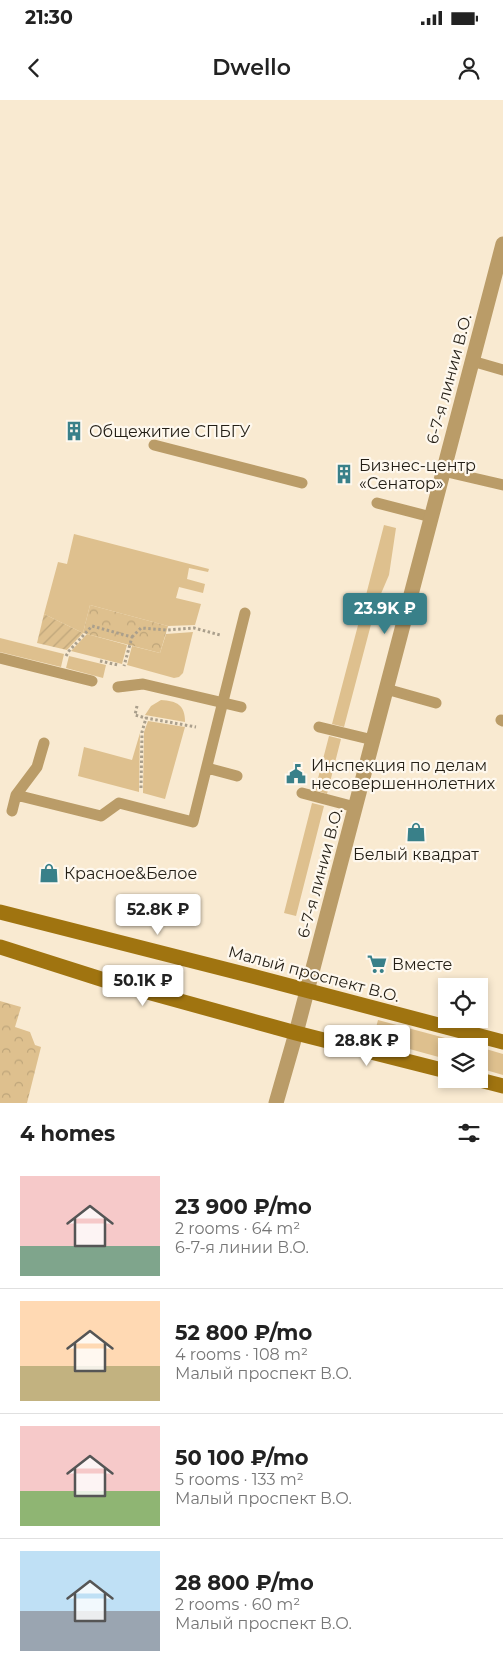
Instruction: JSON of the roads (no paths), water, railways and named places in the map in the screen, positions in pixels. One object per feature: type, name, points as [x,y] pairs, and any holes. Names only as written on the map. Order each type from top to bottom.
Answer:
[{"type":"main road","name":"Малый проспект В.О.","points":[[0,912],[503,1042]]},
{"type":"main road","points":[[0,947],[104,980],[296,1033],[438,1069]]},
{"type":"main road","points":[[488,1082],[503,1086]]},
{"type":"street","name":"6-7-я линии В.О.","points":[[276,1103],[503,244]]},
{"type":"lane","points":[[472,361],[503,370]]},
{"type":"lane","points":[[154,445],[302,483]]},
{"type":"lane","points":[[443,471],[503,485]]},
{"type":"lane","points":[[377,503],[431,517]]},
{"type":"lane","points":[[16,795],[101,816],[120,803],[193,822],[245,613]]},
{"type":"lane","points":[[0,658],[60,678],[92,681]]},
{"type":"lane","points":[[118,687],[143,684],[241,707]]},
{"type":"lane","points":[[386,689],[436,703]]},
{"type":"lane","points":[[319,727],[373,740]]},
{"type":"lane","points":[[12,811],[16,795],[37,767],[44,743]]},
{"type":"lane","points":[[207,768],[237,776]]},
{"type":"lane","points":[[302,793],[355,807]]},
{"type":"place","name":"Общежитие СПБГУ","points":[[74,431]]},
{"type":"place","name":"Бизнес-центр «Сенатор»","points":[[344,474]]},
{"type":"place","name":"Инспекция по делам несовершеннолетних","points":[[296,774]]},
{"type":"place","name":"Белый квадрат","points":[[416,832]]},
{"type":"place","name":"Красное&Белое","points":[[49,873]]},
{"type":"place","name":"Вместе","points":[[377,964]]}]
